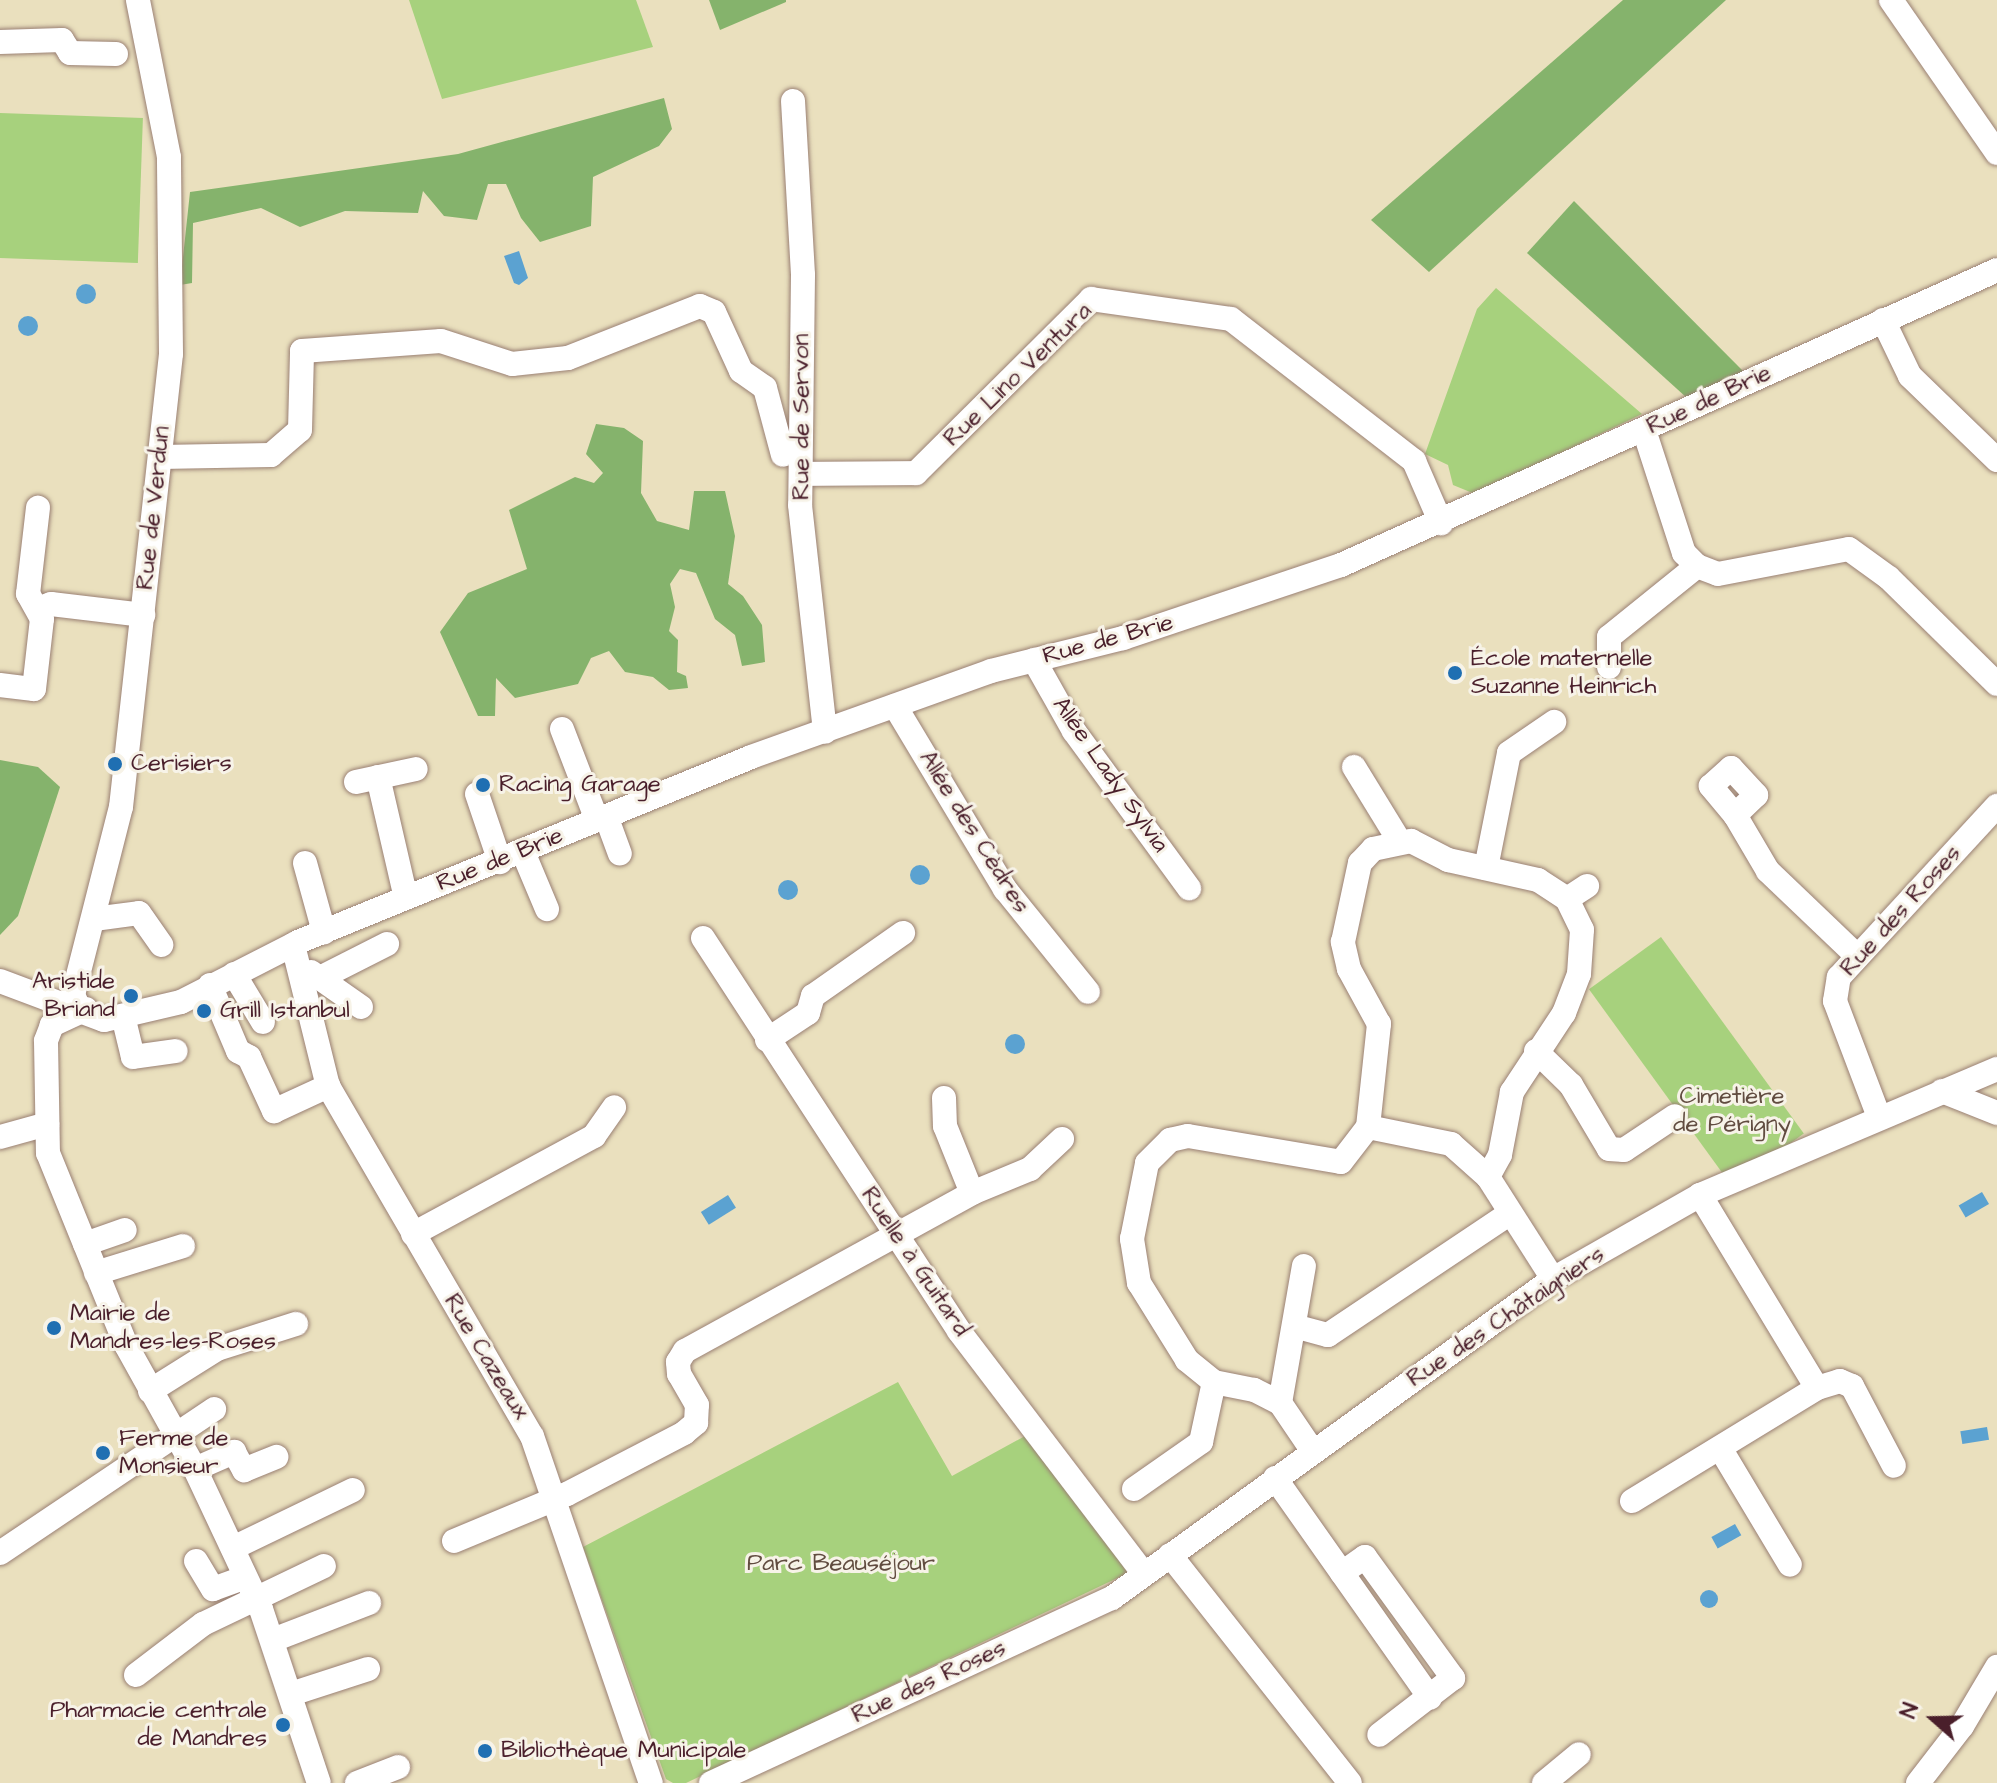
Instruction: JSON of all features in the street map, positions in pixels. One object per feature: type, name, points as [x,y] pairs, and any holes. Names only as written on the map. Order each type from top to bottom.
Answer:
[{"type":"street","points":[[1891,0],[1997,153]]},
{"type":"street","name":"Rue de Verdun","points":[[80,1010],[73,995],[121,807],[171,354],[173,205],[165,121],[146,2]]},
{"type":"street","points":[[0,42],[62,40],[70,53],[116,54]]},
{"type":"street","name":"Rue de Servon","points":[[793,101],[803,275],[801,474],[825,732]]},
{"type":"street","name":"Rue de Brie","points":[[80,1010],[98,1019],[181,1002],[210,985],[324,932],[601,818],[825,732],[1034,660],[1233,604],[1441,523],[1997,270]]},
{"type":"street","name":"Rue Lino Ventura","points":[[801,474],[916,473],[1091,299],[1231,319],[1414,461],[1441,523]]},
{"type":"street","points":[[160,457],[271,455],[300,430],[302,351],[441,341],[512,364],[568,358],[700,306],[714,312],[741,371],[765,388],[783,455]]},
{"type":"street","points":[[1883,320],[1910,376],[1997,460]]},
{"type":"street","points":[[1644,430],[1684,553],[1697,566],[1718,574],[1849,549],[1889,578],[1997,684]]},
{"type":"street","points":[[0,685],[34,689],[42,619],[28,594],[38,508]]},
{"type":"street","points":[[1609,667],[1609,637],[1697,566]]},
{"type":"street","points":[[38,609],[51,604],[143,615]]},
{"type":"street","name":"Allée Lady Sylvia","points":[[1034,660],[1074,731],[1189,888]]},
{"type":"street","name":"Allée des Cèdres","points":[[895,706],[1005,889],[1088,992]]},
{"type":"street","points":[[1486,868],[1509,753],[1554,722]]},
{"type":"street","points":[[562,729],[620,854]]},
{"type":"street","points":[[1354,767],[1400,842]]},
{"type":"street","points":[[406,898],[367,779],[416,769]]},
{"type":"street","points":[[477,794],[512,857],[547,909]]},
{"type":"street","name":"Rue des Roses","points":[[1879,1117],[1835,1001],[1839,977],[1855,954],[1997,806]]},
{"type":"street","points":[[1735,815],[1768,871],[1855,954]]},
{"type":"street","points":[[1312,1450],[1280,1403],[1254,1390],[1214,1382],[1187,1360],[1139,1283],[1132,1239],[1147,1163],[1170,1140],[1188,1136],[1341,1162],[1368,1127],[1379,1024],[1349,969],[1343,942],[1360,863],[1373,849],[1400,842],[1577,892],[1582,930],[1579,974],[1564,1013],[1536,1051],[1512,1092],[1500,1155],[1488,1177]]},
{"type":"street","points":[[305,863],[324,932]]},
{"type":"street","points":[[94,919],[139,913],[161,945]]},
{"type":"street","points":[[767,1040],[808,1013],[813,996],[903,933]]},
{"type":"street","name":"Ruelle à Guitard","points":[[703,938],[959,1331],[1144,1574]]},
{"type":"street","points":[[312,974],[387,944]]},
{"type":"street","name":"Rue Cazeaux","points":[[293,945],[312,974],[328,1086],[413,1234],[500,1375],[557,1498],[651,1783]]},
{"type":"street","points":[[234,974],[263,1022]]},
{"type":"street","points":[[312,974],[361,1007]]},
{"type":"street","points":[[0,981],[80,1010]]},
{"type":"street","points":[[210,985],[238,1051],[249,1057],[274,1111],[328,1086]]},
{"type":"street","name":"Rue de Brie","points":[[80,1010],[210,985]]},
{"type":"street","points":[[80,1010],[52,1025],[46,1041],[48,1153],[96,1273],[150,1391],[195,1469],[273,1640],[319,1783]]},
{"type":"street","points":[[123,1016],[133,1057],[176,1051]]},
{"type":"street","points":[[1536,1051],[1571,1085],[1609,1149],[1624,1150],[1675,1116]]},
{"type":"street","name":"Rue des Châtaigniers","points":[[1144,1574],[1553,1279],[1700,1195],[1997,1069]]},
{"type":"street","points":[[1942,1091],[1997,1113]]},
{"type":"street","points":[[944,1098],[945,1126],[972,1193]]},
{"type":"street","points":[[413,1234],[594,1136],[614,1107]]},
{"type":"street","points":[[0,1137],[47,1124]]},
{"type":"street","points":[[1368,1127],[1451,1144],[1488,1177],[1553,1279]]},
{"type":"street","points":[[454,1541],[557,1498],[696,1423],[697,1405],[679,1374],[678,1362],[685,1351],[972,1193],[1030,1169],[1062,1139]]},
{"type":"street","points":[[1700,1195],[1817,1388]]},
{"type":"street","points":[[1294,1326],[1328,1335],[1510,1213]]},
{"type":"street","points":[[85,1244],[125,1230]]},
{"type":"street","points":[[96,1273],[183,1246]]},
{"type":"street","points":[[1280,1403],[1304,1266]]},
{"type":"street","points":[[150,1391],[217,1349],[296,1324]]},
{"type":"street","points":[[1632,1501],[1817,1388],[1840,1381],[1852,1386],[1894,1466]]},
{"type":"street","points":[[1134,1489],[1201,1442],[1214,1382]]},
{"type":"street","points":[[0,1553],[173,1432],[214,1409]]},
{"type":"street","points":[[1720,1448],[1790,1565]]},
{"type":"street","points":[[195,1469],[234,1452],[244,1470],[276,1457]]},
{"type":"street","points":[[1275,1478],[1430,1698],[1379,1735]]},
{"type":"street","points":[[233,1548],[353,1490]]},
{"type":"street","points":[[1170,1555],[1350,1783]]},
{"type":"street","points":[[196,1561],[213,1589],[249,1587],[324,1566]]},
{"type":"street","name":"Rue des Roses","points":[[711,1783],[1112,1598],[1144,1574]]},
{"type":"street","points":[[136,1675],[249,1587]]},
{"type":"street","points":[[273,1640],[369,1603]]},
{"type":"street","points":[[1918,1783],[1962,1726],[1997,1667]]},
{"type":"street","points":[[291,1694],[368,1669]]},
{"type":"street","points":[[1544,1783],[1579,1754]]},
{"type":"street","points":[[357,1783],[398,1767]]},
{"type":"green space","points":[[409,0],[636,0],[653,47],[442,99]]},
{"type":"green space","points":[[709,0],[786,0],[786,2],[720,30]]},
{"type":"green space","points":[[1623,0],[1726,0],[1429,272],[1371,220]]},
{"type":"green space","points":[[664,98],[672,129],[659,146],[593,177],[591,226],[540,242],[521,218],[506,184],[488,184],[477,220],[444,216],[423,191],[418,213],[345,211],[300,227],[261,208],[193,223],[192,283],[180,285],[190,192],[458,154]]},
{"type":"green space","points":[[0,113],[143,118],[138,263],[0,258]]},
{"type":"green space","points":[[1574,201],[1745,373],[1687,398],[1527,253]]},
{"type":"green space","points":[[1496,288],[1642,414],[1475,494],[1453,485],[1448,465],[1425,454],[1477,309]]},
{"type":"green space","points":[[596,424],[624,428],[643,441],[641,493],[657,521],[689,530],[694,491],[725,491],[735,536],[728,584],[743,596],[762,625],[765,662],[742,666],[735,635],[715,619],[696,573],[680,569],[670,584],[675,607],[669,631],[678,640],[677,672],[686,676],[688,688],[669,690],[653,677],[625,672],[609,651],[591,658],[578,684],[515,698],[496,678],[495,716],[478,716],[440,632],[468,593],[527,569],[509,510],[575,477],[594,483],[603,473],[586,454]]},
{"type":"green space","points":[[0,760],[38,767],[60,787],[18,916],[0,935]]},
{"type":"green space","name":"Cimetière de Périgny","points":[[1661,937],[1804,1134],[1732,1186],[1589,989]]},
{"type":"green space","name":"Parc Beauséjour","points":[[898,1382],[952,1476],[1025,1436],[1130,1572],[686,1783],[673,1783],[666,1779],[583,1547]]},
{"type":"water","points":[[519,251],[528,278],[519,285],[514,283],[504,256]]},
{"type":"water","points":[[86,284],[93,287],[96,294],[93,301],[86,304],[79,301],[76,294],[79,287]]},
{"type":"water","points":[[28,316],[35,319],[38,326],[35,333],[28,336],[21,333],[18,326],[21,319]]},
{"type":"water","points":[[920,865],[927,868],[930,875],[927,882],[920,885],[913,882],[910,875],[913,868]]},
{"type":"water","points":[[788,880],[795,883],[798,890],[795,897],[788,900],[781,897],[778,890],[781,883]]},
{"type":"water","points":[[1015,1034],[1022,1037],[1025,1044],[1022,1051],[1015,1054],[1008,1051],[1005,1044],[1008,1037]]},
{"type":"water","points":[[1982,1192],[1989,1204],[1966,1218],[1959,1206]]},
{"type":"water","points":[[728,1195],[736,1208],[709,1225],[701,1212]]},
{"type":"water","points":[[1987,1427],[1989,1440],[1962,1444],[1960,1431]]},
{"type":"water","points":[[1735,1524],[1741,1535],[1718,1548],[1711,1537]]},
{"type":"water","points":[[1709,1590],[1718,1599],[1709,1608],[1700,1599]]},
{"type":"place","name":"École maternelle Suzanne Heinrich","points":[[1455,673]]},
{"type":"place","name":"Cerisiers","points":[[115,764]]},
{"type":"place","name":"Racing Garage","points":[[483,785]]},
{"type":"place","name":"Aristide Briand","points":[[131,996]]},
{"type":"place","name":"Grill Istanbul","points":[[204,1011]]},
{"type":"place","name":"Mairie de Mandres-les-Roses","points":[[54,1328]]},
{"type":"place","name":"Ferme de Monsieur","points":[[103,1453]]},
{"type":"place","name":"Pharmacie centrale de Mandres","points":[[283,1725]]},
{"type":"place","name":"Bibliothèque Municipale","points":[[485,1751]]}]
